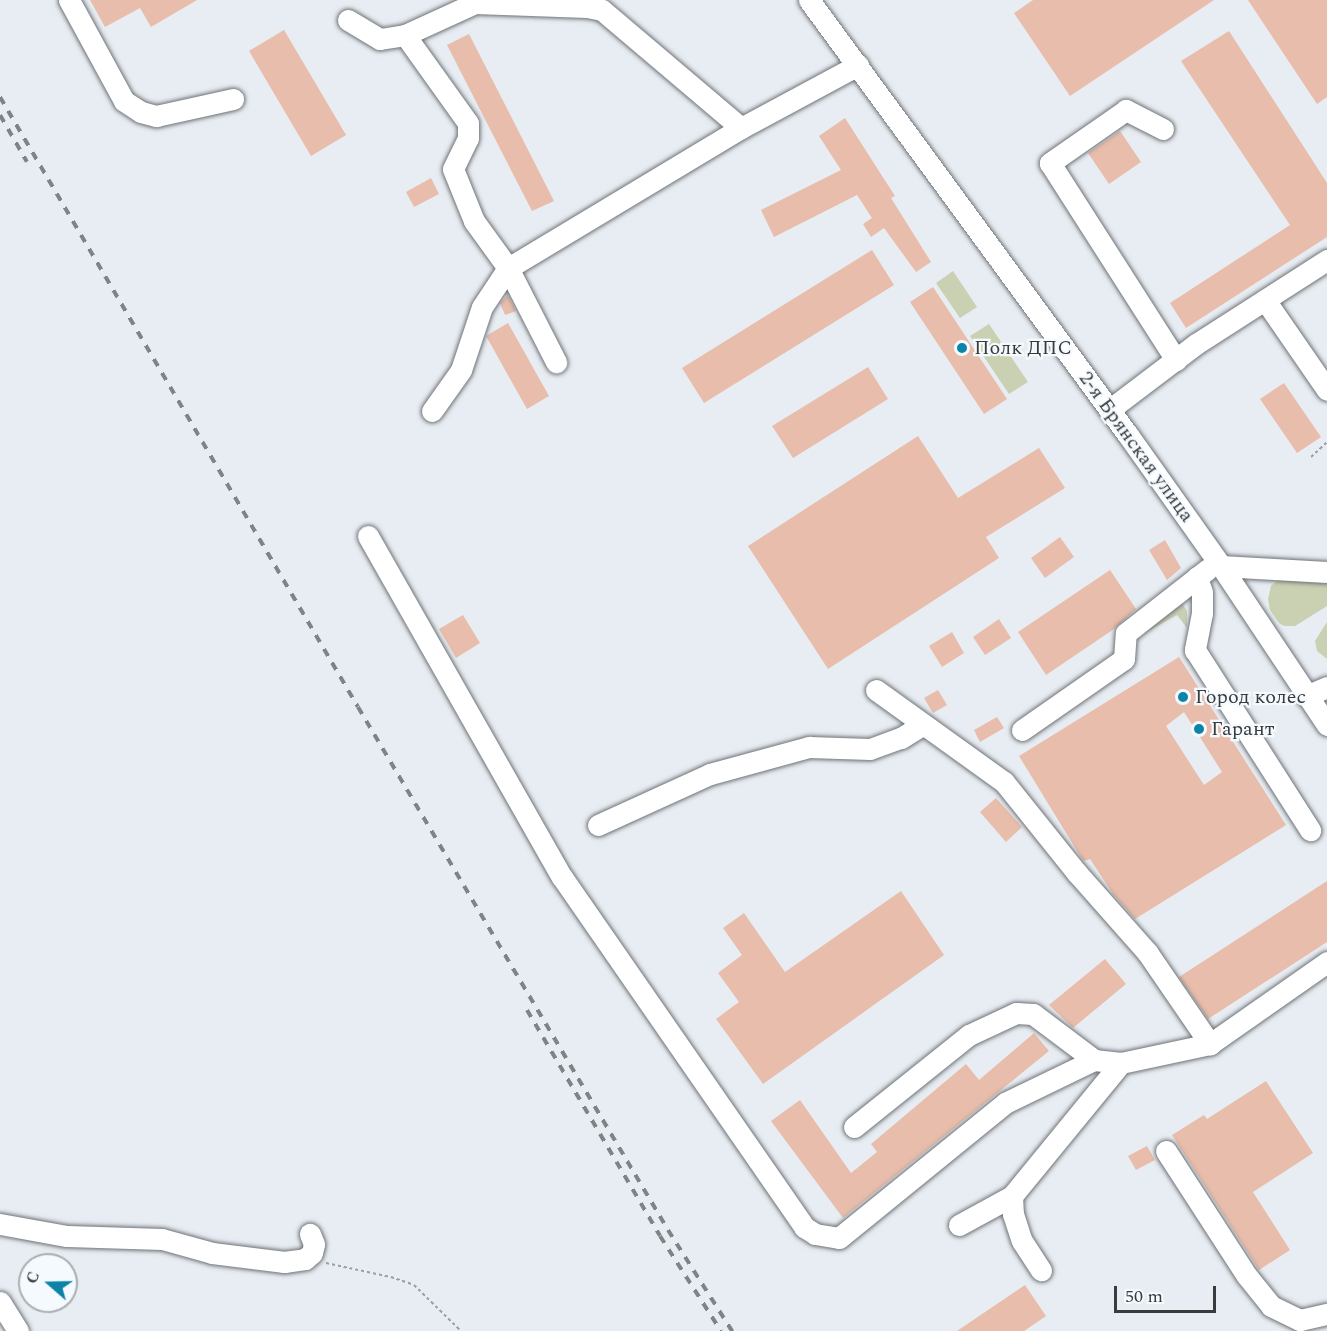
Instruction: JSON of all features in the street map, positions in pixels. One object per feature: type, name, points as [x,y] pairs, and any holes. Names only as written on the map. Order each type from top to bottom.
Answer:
[{"type":"street","points":[[69,0],[124,101],[141,112],[156,116],[233,99]]},
{"type":"street","name":"2-я Брянская улица","points":[[809,0],[1220,564],[1327,725]]},
{"type":"street","points":[[348,20],[380,39],[405,34],[475,3],[587,7],[602,10],[741,128]]},
{"type":"street","points":[[405,34],[468,123],[470,130],[468,138],[453,169],[474,221],[508,268],[556,362]]},
{"type":"street","points":[[432,411],[461,370],[482,307],[508,268],[741,128],[858,65]]},
{"type":"street","points":[[1163,129],[1126,110],[1050,163],[1176,360]]},
{"type":"street","points":[[1109,410],[1176,360],[1327,260]]},
{"type":"street","points":[[1265,300],[1327,390]]},
{"type":"street","points":[[368,536],[562,877],[804,1227],[815,1234],[839,1238],[1005,1103],[1094,1060]]},
{"type":"street","points":[[1022,730],[1124,658],[1126,633],[1197,577],[1220,564],[1327,572]]},
{"type":"street","points":[[1197,577],[1202,592],[1202,613],[1195,650],[1310,831]]},
{"type":"street","points":[[1306,696],[1327,687]]},
{"type":"street","points":[[876,690],[1004,782],[1077,873],[1147,951],[1210,1044]]},
{"type":"street","points":[[598,825],[710,774],[809,747],[870,748],[901,738],[923,724]]},
{"type":"street","points":[[854,1127],[969,1035],[1016,1013],[1033,1014],[1094,1060],[1121,1063],[1210,1044],[1327,962]]},
{"type":"street","points":[[959,1225],[1012,1196],[1121,1063]]},
{"type":"street","points":[[1166,1151],[1247,1276],[1271,1306],[1300,1320],[1327,1314]]},
{"type":"street","points":[[1012,1196],[1013,1214],[1022,1241],[1041,1270]]},
{"type":"street","points":[[0,1224],[67,1236],[162,1239],[212,1253],[284,1262],[305,1259],[312,1253],[314,1244],[310,1234]]},
{"type":"street","points":[[0,1302],[18,1331]]},
{"type":"path","points":[[1311,457],[1327,442]]},
{"type":"path","points":[[305,1259],[368,1271],[414,1285],[461,1331]]},
{"type":"green space","points":[[953,271],[977,307],[960,318],[936,283]]},
{"type":"green space","points":[[989,324],[1028,382],[1009,394],[970,336]]},
{"type":"green space","points":[[1289,577],[1327,580],[1327,606],[1295,626],[1284,626],[1279,623],[1270,610],[1268,599],[1271,586],[1278,580]]},
{"type":"green space","points":[[1181,602],[1187,611],[1187,628],[1177,615],[1138,637]]},
{"type":"green space","points":[[1327,622],[1327,659],[1317,651],[1315,641]]},
{"type":"building","points":[[90,0],[197,0],[151,27],[140,8],[105,27]]},
{"type":"building","points":[[1033,0],[1214,0],[1070,96],[1014,13]]},
{"type":"building","points":[[1248,0],[1327,0],[1327,97],[1317,104]]},
{"type":"building","points":[[284,30],[346,135],[311,156],[249,51]]},
{"type":"building","points":[[1229,31],[1327,183],[1327,237],[1186,328],[1170,303],[1290,225],[1181,61]]},
{"type":"building","points":[[469,34],[554,201],[532,211],[447,45]]},
{"type":"building","points":[[845,118],[895,196],[891,198],[931,262],[916,272],[884,228],[871,237],[863,224],[872,218],[857,195],[774,237],[761,210],[841,170],[819,136]]},
{"type":"building","points":[[1120,131],[1141,162],[1109,184],[1088,153]]},
{"type":"building","points":[[431,178],[439,194],[414,207],[406,192]]},
{"type":"building","points":[[872,250],[894,285],[704,403],[682,368]]},
{"type":"building","points":[[933,287],[1007,399],[984,414],[910,302]]},
{"type":"building","points":[[508,295],[516,311],[505,315],[500,303]]},
{"type":"building","points":[[508,323],[549,396],[527,409],[486,336]]},
{"type":"building","points":[[868,367],[888,399],[793,458],[772,426]]},
{"type":"building","points":[[1284,383],[1321,437],[1297,453],[1260,399]]},
{"type":"building","points":[[918,436],[958,498],[1039,448],[1065,488],[986,537],[999,558],[828,669],[748,546]]},
{"type":"building","points":[[1060,537],[1074,557],[1045,578],[1031,558]]},
{"type":"building","points":[[1165,540],[1181,568],[1167,580],[1149,550]]},
{"type":"building","points":[[1110,570],[1136,609],[1114,629],[1046,675],[1018,632]]},
{"type":"building","points":[[463,615],[480,643],[456,658],[439,629]]},
{"type":"building","points":[[999,619],[1011,638],[985,655],[973,637]]},
{"type":"building","points":[[952,632],[964,653],[942,667],[929,646]]},
{"type":"building","points":[[1179,657],[1286,825],[1135,919],[1113,894],[1090,859],[1084,861],[1082,859],[1019,756]],"holes":[[[1184,712],[1222,772],[1204,785],[1166,726]]]},
{"type":"building","points":[[938,690],[947,705],[933,713],[924,698]]},
{"type":"building","points":[[997,717],[1004,728],[980,742],[974,730]]},
{"type":"building","points":[[996,798],[1022,827],[1006,842],[980,812]]},
{"type":"building","points":[[1327,881],[1327,942],[1208,1019],[1179,977]]},
{"type":"building","points":[[901,891],[944,955],[763,1084],[716,1019],[739,1002],[718,973],[742,955],[723,928],[744,913],[785,972]]},
{"type":"building","points":[[1105,959],[1126,984],[1073,1028],[1049,1005]]},
{"type":"building","points":[[1034,1033],[1049,1051],[843,1218],[771,1121],[800,1100],[851,1173],[877,1152],[871,1144],[966,1064],[979,1080]]},
{"type":"building","points":[[1266,1081],[1313,1153],[1253,1192],[1290,1250],[1259,1270],[1172,1135],[1204,1115],[1207,1119]]},
{"type":"building","points":[[1147,1146],[1155,1160],[1136,1170],[1128,1156]]},
{"type":"building","points":[[1025,1285],[1046,1316],[1024,1331],[957,1331]]},
{"type":"railway","points":[[0,97],[668,1230],[732,1331]]},
{"type":"railway","points":[[0,115],[27,162]]},
{"type":"railway","points":[[527,1010],[660,1236],[721,1331]]},
{"type":"place","name":"Полк ДПС","points":[[962,348]]},
{"type":"place","name":"Город колес","points":[[1183,697]]},
{"type":"place","name":"Гарант","points":[[1199,729]]}]
